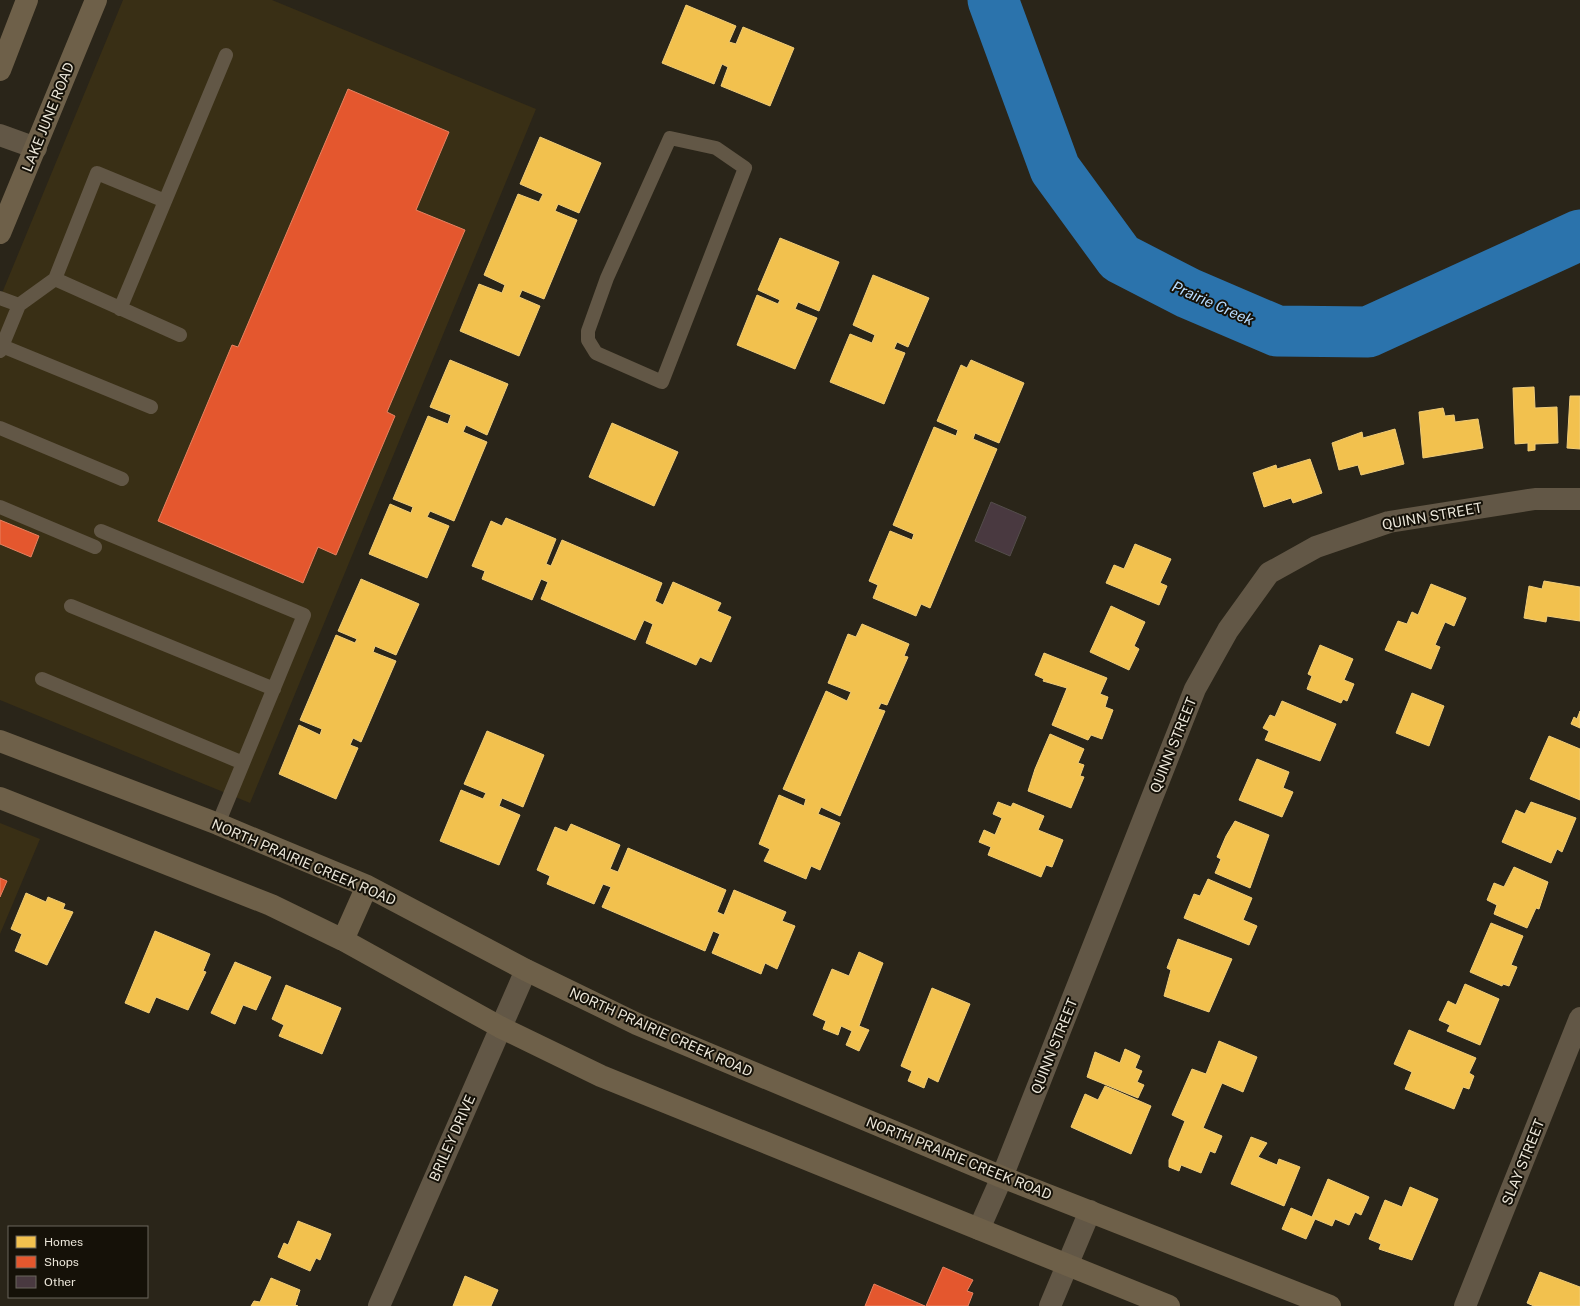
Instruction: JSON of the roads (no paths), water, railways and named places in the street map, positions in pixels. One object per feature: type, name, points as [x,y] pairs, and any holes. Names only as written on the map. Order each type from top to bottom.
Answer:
[{"type":"main road","points":[[0,70],[27,0]]},
{"type":"main road","name":"LAKE JUNE ROAD","points":[[0,233],[96,0]]},
{"type":"main road","name":"NORTH PRAIRIE CREEK ROAD","points":[[0,741],[218,824],[367,886],[526,970],[636,1024],[1002,1177],[1330,1306]]},
{"type":"main road","points":[[0,798],[271,905],[343,940],[500,1027],[601,1076],[1168,1306]]},
{"type":"main road","points":[[343,940],[367,886]]},
{"type":"street","points":[[0,135],[36,148]]},
{"type":"street","name":"QUINN STREET","points":[[979,1229],[1002,1177],[1195,689],[1228,630],[1269,573],[1316,547],[1389,522],[1535,499],[1580,499]]},
{"type":"street","name":"BRILEY DRIVE","points":[[379,1306],[526,970]]},
{"type":"street","name":"SLAY STREET","points":[[1465,1306],[1580,1018]]},
{"type":"street","points":[[1050,1306],[1090,1211]]},
{"type":"lane","points":[[120,309],[226,55]]},
{"type":"lane","points":[[670,138],[716,148],[745,168],[662,382],[596,353],[588,340],[588,331],[607,278],[670,138]]},
{"type":"lane","points":[[152,407],[1,348],[19,305],[55,279],[97,173],[165,202]]},
{"type":"lane","points":[[55,279],[180,336]]},
{"type":"lane","points":[[0,298],[19,305]]},
{"type":"lane","points":[[0,428],[122,479]]},
{"type":"lane","points":[[0,507],[95,547]]},
{"type":"lane","points":[[101,531],[304,615],[218,824]]},
{"type":"lane","points":[[71,606],[274,689]]},
{"type":"lane","points":[[42,679],[243,763]]},
{"type":"waterway","name":"Prairie Creek","points":[[993,0],[1055,169],[1120,258],[1188,293],[1277,331],[1368,332],[1580,235]]}]
